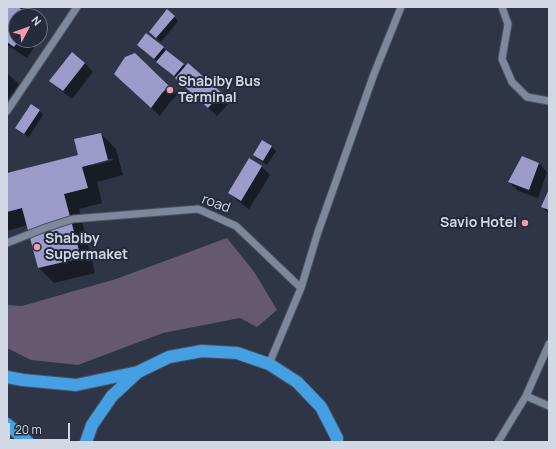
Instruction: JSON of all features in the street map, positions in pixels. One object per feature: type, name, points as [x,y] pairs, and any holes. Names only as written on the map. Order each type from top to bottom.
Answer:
[{"type":"highway","points":[[7,377],[76,385],[138,372],[169,357],[202,351],[236,353],[269,364],[298,382],[321,408],[338,441]]},
{"type":"highway","points":[[86,442],[92,425],[112,396],[138,372]]},
{"type":"highway","points":[[7,424],[28,442]]},
{"type":"street","points":[[7,111],[78,7]]},
{"type":"street","points":[[269,364],[301,288],[318,232],[374,74],[401,7]]},
{"type":"street","points":[[502,7],[508,24],[502,59],[512,82],[527,97],[549,101]]},
{"type":"street","name":"road","points":[[7,243],[73,219],[198,209],[236,226],[301,288]]},
{"type":"street","points":[[498,442],[526,396],[549,344]]},
{"type":"street","points":[[526,396],[549,406]]},
{"type":"shaded area","points":[[227,238],[255,273],[277,310],[257,327],[240,318],[163,333],[78,365],[31,360],[7,348],[7,305],[22,306],[116,279]]},
{"type":"building","points":[[7,7],[18,7],[19,8],[8,8],[8,43]]},
{"type":"building","points":[[167,9],[175,16],[156,38],[149,32]]},
{"type":"building","points":[[146,33],[164,47],[154,59],[137,45]]},
{"type":"building","points":[[166,50],[184,64],[174,76],[156,62]]},
{"type":"building","points":[[72,52],[85,63],[63,91],[49,81]]},
{"type":"building","points":[[135,53],[169,86],[151,108],[114,74],[125,57]]},
{"type":"building","points":[[188,63],[222,93],[208,108],[175,78]]},
{"type":"building","points":[[31,104],[40,110],[24,134],[15,128]]},
{"type":"building","points":[[101,133],[108,160],[82,167],[88,188],[64,194],[81,258],[38,268],[22,208],[7,212],[7,173],[78,155],[74,139]]},
{"type":"building","points":[[262,140],[272,146],[263,161],[253,155]]},
{"type":"building","points":[[522,156],[539,163],[529,190],[508,182]]},
{"type":"building","points":[[249,158],[262,166],[241,201],[228,193]]},
{"type":"building","points":[[549,189],[549,210],[541,207]]},
{"type":"place","name":"Shabiby Bus Terminal","points":[[170,90]]},
{"type":"place","name":"Savio Hotel","points":[[525,223]]},
{"type":"place","name":"Shabiby Supermaket","points":[[37,247]]}]
